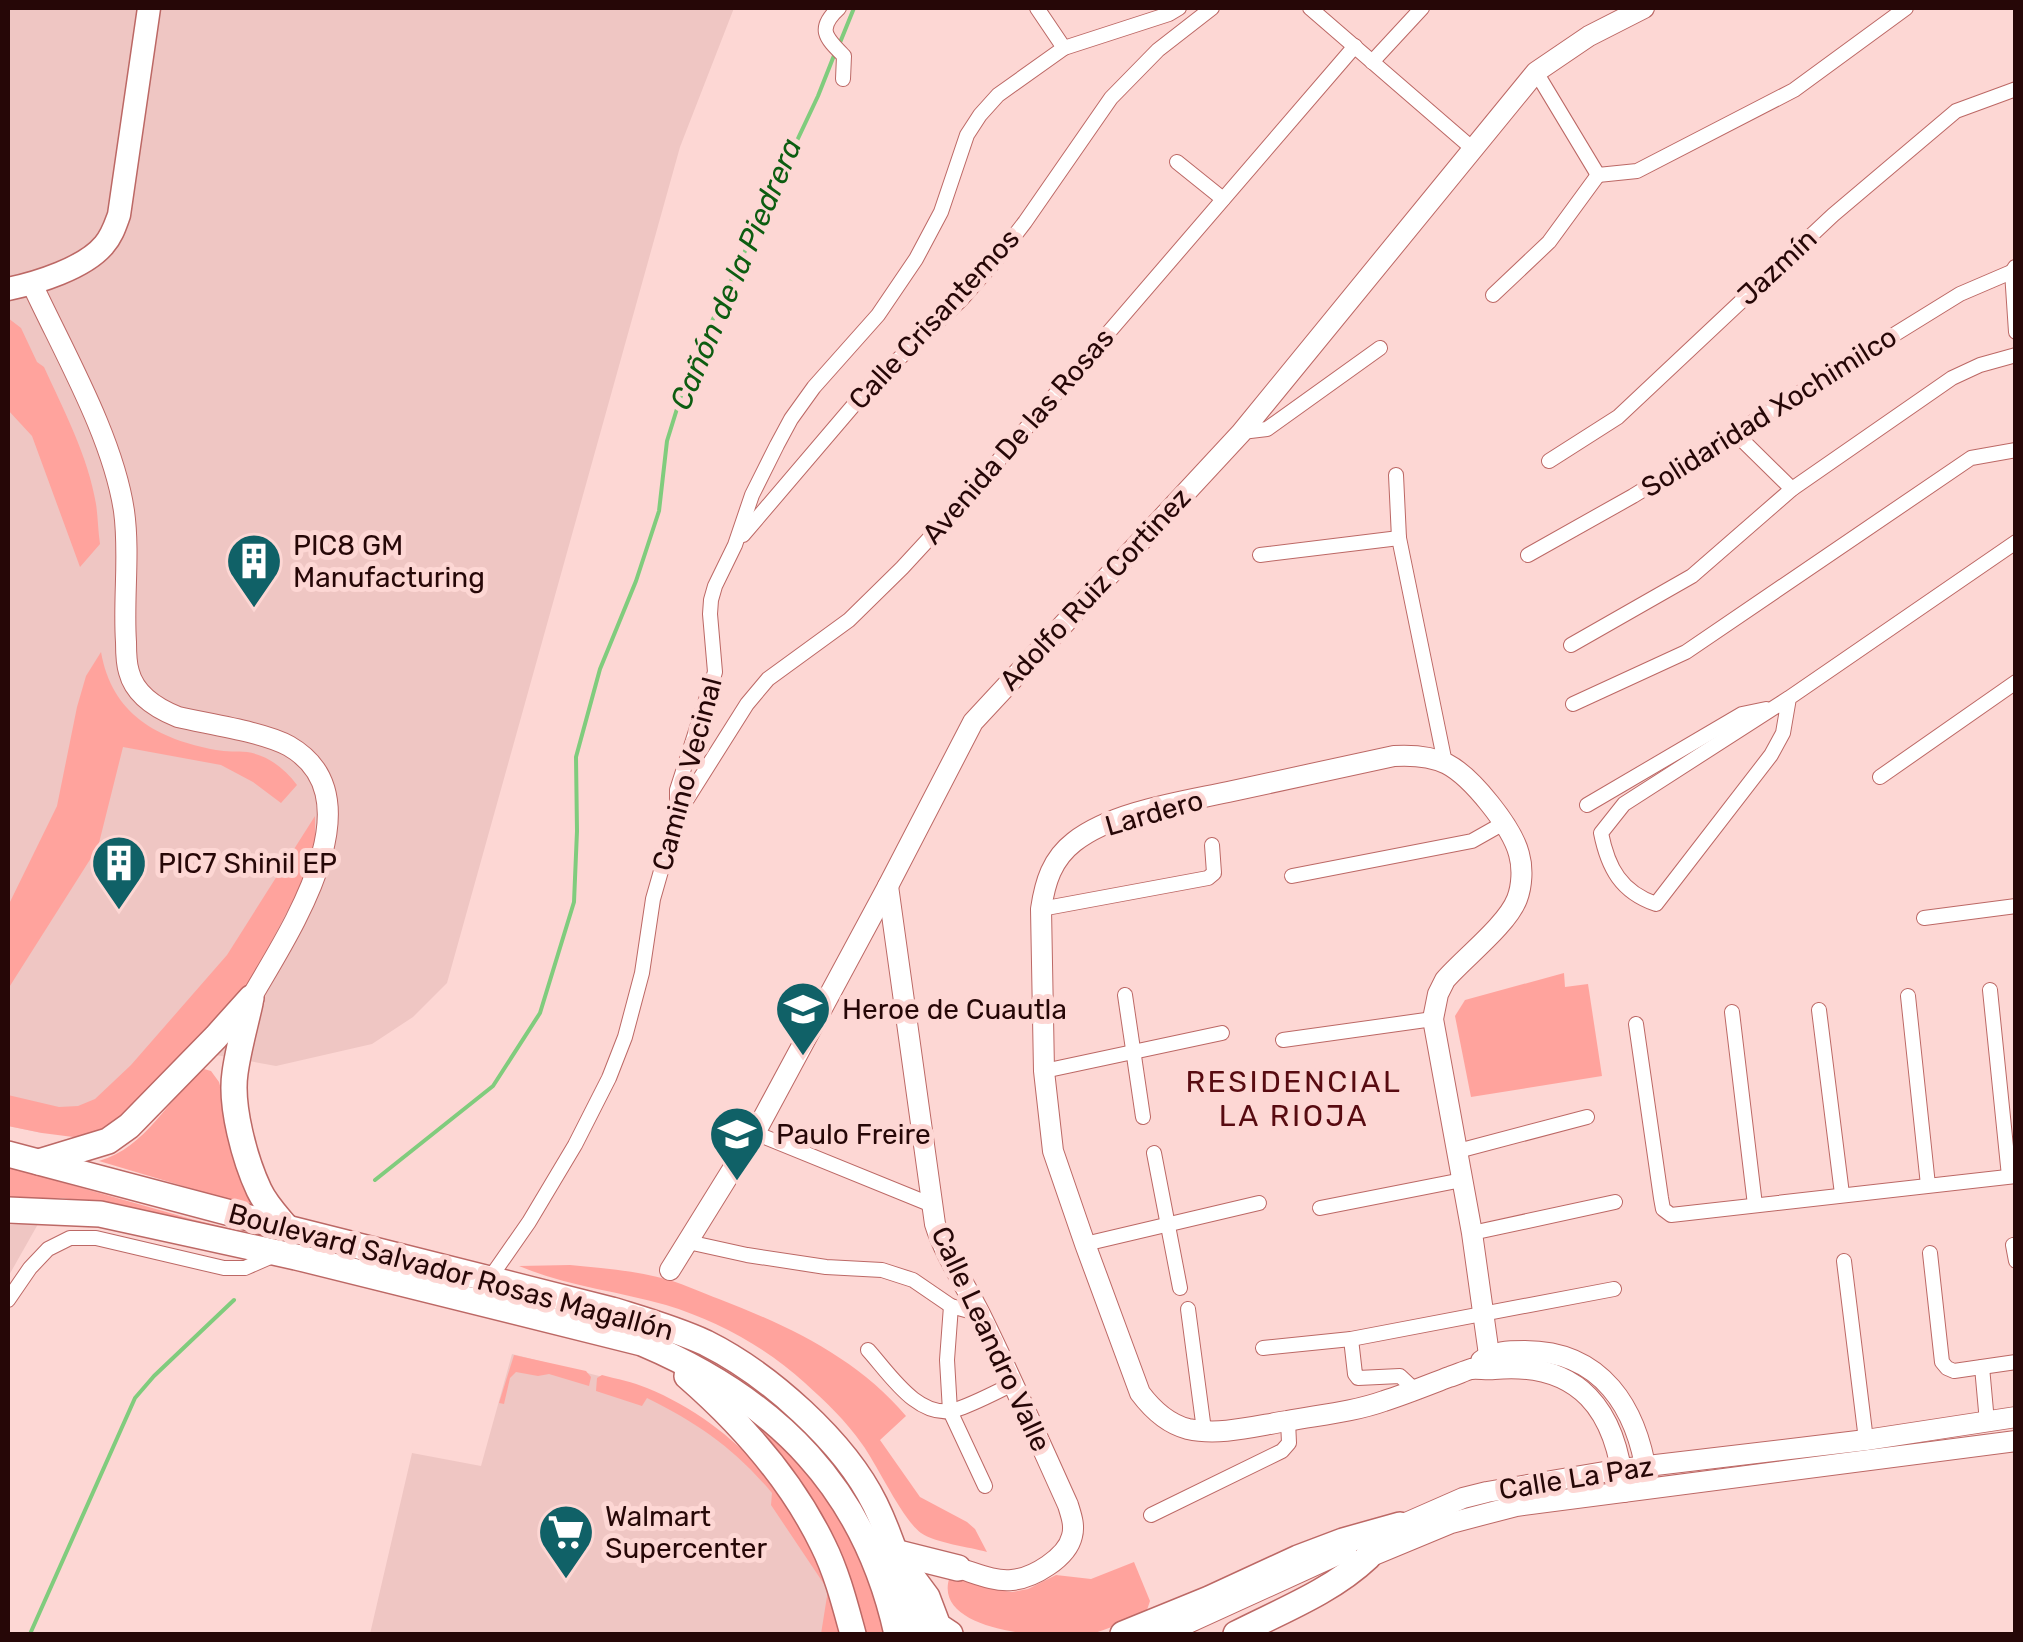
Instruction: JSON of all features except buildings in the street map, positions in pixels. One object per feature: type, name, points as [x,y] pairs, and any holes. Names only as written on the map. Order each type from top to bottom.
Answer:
[{"type":"highway","points":[[37,1163],[108,1141],[129,1126],[251,998]]},
{"type":"highway","points":[[251,998],[234,1074],[234,1097],[247,1156],[260,1190],[287,1228]]},
{"type":"highway","name":"Boulevard Salvador Rosas Magallón","points":[[8,1154],[490,1278],[664,1326],[707,1344],[807,1416],[831,1443],[875,1504],[919,1634]]},
{"type":"highway","name":"Boulevard Salvador Rosas Magallón","points":[[8,1210],[100,1214],[278,1254],[642,1343],[686,1363],[762,1411],[794,1439],[843,1500],[876,1564],[898,1634]]},
{"type":"highway","points":[[642,1343],[708,1394],[762,1450],[802,1507],[824,1548],[853,1634]]},
{"type":"highway","points":[[1123,1634],[1343,1540],[1400,1525]]},
{"type":"highway","points":[[895,1554],[958,1568]]},
{"type":"highway","points":[[895,1554],[928,1597],[938,1626],[950,1634]]},
{"type":"highway","points":[[1236,1634],[1335,1583],[1368,1557]]},
{"type":"highway","points":[[928,1597],[930,1580],[958,1568]]},
{"type":"main road","points":[[8,289],[32,284],[87,260],[113,232],[119,215],[148,8]]},
{"type":"street","points":[[839,8],[830,16],[825,35],[844,56],[844,78]]},
{"type":"street","points":[[1037,8],[1064,48]]},
{"type":"street","name":"Camino Vecinal","points":[[490,1278],[554,1183],[609,1078],[625,1037],[642,973],[653,900],[677,815],[677,790],[716,672],[710,600],[736,545],[752,496],[791,418],[878,315],[916,259],[941,212],[968,134],[998,95],[1064,48],[1178,8]]},
{"type":"street","name":"Calle Crisantemos","points":[[736,545],[870,386],[995,261],[1111,98],[1158,50],[1212,8]]},
{"type":"street","points":[[1310,8],[1473,149]]},
{"type":"street","points":[[1372,62],[1422,8]]},
{"type":"street","name":"Adolfo Ruiz Cortinez","points":[[670,1270],[755,1133],[973,722],[1240,432],[1536,72],[1589,36],[1644,8]]},
{"type":"street","points":[[1493,295],[1549,242],[1598,175],[1638,171],[1794,90],[1906,8]]},
{"type":"street","name":"Avenida De las Rosas","points":[[677,815],[747,704],[768,678],[849,620],[902,568],[1355,46]]},
{"type":"street","points":[[1536,72],[1598,175]]},
{"type":"street","name":"Jazmín","points":[[1549,461],[1618,417],[1833,215],[1956,112],[2016,89]]},
{"type":"street","points":[[1176,162],[1223,199]]},
{"type":"street","points":[[2014,270],[2016,332]]},
{"type":"street","name":"Solidaridad Xochimilco","points":[[1528,555],[1633,496],[1960,294],[2014,270]]},
{"type":"street","points":[[32,284],[114,464],[124,512],[124,622],[129,675],[150,702],[178,718],[272,738],[291,747],[320,778],[325,793],[330,823],[315,880],[251,998]]},
{"type":"street","points":[[1240,432],[1266,429],[1380,348]]},
{"type":"street","points":[[1571,645],[1692,576],[1792,488],[1952,378],[1980,364],[2016,354]]},
{"type":"street","points":[[1734,432],[1792,488]]},
{"type":"street","points":[[1573,704],[1686,652],[1971,458],[2016,450]]},
{"type":"street","points":[[1396,475],[1399,538],[1445,762],[1484,796],[1502,822],[1519,853],[1522,882],[1516,903],[1445,980],[1433,1019],[1484,1312],[1484,1364]]},
{"type":"street","points":[[1260,555],[1399,538]]},
{"type":"street","points":[[1789,698],[1783,733],[1772,755],[1656,904],[1638,898],[1606,858],[1600,833],[1624,804],[1789,698],[2016,542]]},
{"type":"street","points":[[1880,777],[2016,682]]},
{"type":"street","points":[[1587,805],[1742,714],[1772,708]]},
{"type":"street","name":"Lardero","points":[[1445,762],[1414,755],[1394,756],[1145,810],[1099,827],[1075,841],[1050,872],[1041,909],[1054,1068],[1054,1151],[1095,1241],[1140,1393],[1168,1420],[1186,1429],[1220,1432],[1288,1421],[1380,1402],[1526,1351],[1553,1354],[1591,1370],[1599,1391],[1619,1397],[1646,1467],[1649,1489]]},
{"type":"street","points":[[1292,876],[1472,842],[1502,822]]},
{"type":"street","points":[[1041,909],[1208,878],[1214,873],[1212,845]]},
{"type":"street","name":"Calle Leandro Valle","points":[[888,886],[939,1238],[1013,1384],[1068,1505],[1074,1531],[1066,1549],[1044,1568],[1014,1580],[998,1580],[958,1568]]},
{"type":"street","points":[[1924,918],[2016,906]]},
{"type":"street","points":[[1636,1024],[1660,1198],[1663,1209],[1671,1214],[2012,1176],[1990,990]]},
{"type":"street","points":[[1125,995],[1143,1117]]},
{"type":"street","points":[[1908,996],[1928,1184]]},
{"type":"street","points":[[1820,1010],[1842,1194]]},
{"type":"street","points":[[1732,1012],[1755,1205]]},
{"type":"street","points":[[1282,1040],[1433,1019]]},
{"type":"street","points":[[1054,1068],[1222,1033]]},
{"type":"street","points":[[1458,1151],[1587,1117]]},
{"type":"street","points":[[755,1133],[932,1205]]},
{"type":"street","points":[[1154,1154],[1180,1288]]},
{"type":"street","points":[[1320,1208],[1462,1180]]},
{"type":"street","points":[[1472,1233],[1614,1202]]},
{"type":"street","points":[[1095,1241],[1260,1203]]},
{"type":"street","points":[[8,1300],[48,1249],[70,1238],[96,1238],[224,1268],[245,1268],[278,1254]]},
{"type":"street","points":[[688,1242],[826,1267],[882,1270],[913,1280],[952,1306],[980,1314]]},
{"type":"street","points":[[1930,1253],[1942,1362],[1946,1368],[1954,1371],[2016,1362]]},
{"type":"street","points":[[1844,1262],[1866,1440]]},
{"type":"street","points":[[1263,1348],[1351,1339],[1614,1289]]},
{"type":"street","points":[[952,1306],[947,1360],[950,1412],[986,1486]]},
{"type":"street","points":[[1188,1309],[1204,1430]]},
{"type":"street","points":[[1351,1339],[1358,1378],[1400,1376],[1416,1390]]},
{"type":"street","points":[[868,1350],[918,1403],[950,1412],[1013,1384]]},
{"type":"street","points":[[1982,1368],[1986,1422]]},
{"type":"street","points":[[1599,1391],[1602,1416],[1622,1469],[1624,1492]]},
{"type":"street","name":"Calle La Paz","points":[[1188,1634],[1400,1525],[1463,1498],[1622,1469],[2016,1418]]},
{"type":"street","points":[[1151,1515],[1282,1451],[1289,1443],[1288,1421]]},
{"type":"street","name":"Calle La Paz","points":[[1164,1634],[1451,1523],[1516,1506],[2016,1441]]},
{"type":"shaded area","points":[[8,8],[734,8],[680,147],[447,983],[413,1017],[372,1044],[276,1066],[183,1049],[42,1133],[8,1126]]},
{"type":"shaded area","points":[[8,318],[21,328],[37,362],[44,367],[87,469],[100,544],[80,567],[32,436],[8,410]]},
{"type":"shaded area","points":[[101,652],[115,692],[127,708],[157,731],[220,751],[262,756],[297,785],[281,803],[221,765],[123,747],[98,847],[8,989],[8,906],[57,806],[77,707],[86,676]]},
{"type":"shaded area","points":[[315,816],[315,842],[306,875],[252,979],[224,1017],[114,1127],[81,1138],[8,1126],[8,1095],[59,1107],[78,1106],[95,1099],[131,1065],[227,955]]},
{"type":"shaded area","points":[[1564,973],[1565,987],[1588,984],[1602,1076],[1471,1097],[1455,1016],[1465,1000]]},
{"type":"shaded area","points":[[204,1069],[211,1071],[219,1082],[253,1204],[250,1206],[99,1161],[144,1134]]},
{"type":"shaded area","points":[[8,1167],[289,1245],[115,1205],[63,1198],[8,1199]]},
{"type":"shaded area","points":[[38,1224],[8,1277],[8,1225]]},
{"type":"shaded area","points":[[570,1265],[675,1282],[771,1321],[844,1361],[887,1395],[906,1416],[880,1440],[920,1497],[967,1522],[987,1552],[921,1533],[842,1420],[790,1370],[758,1347],[685,1311],[555,1279],[519,1266]]},
{"type":"shaded area","points":[[512,1354],[627,1383],[692,1416],[763,1467],[832,1590],[841,1634],[370,1634],[412,1453],[481,1466]]},
{"type":"shaded area","points":[[514,1355],[586,1371],[591,1377],[589,1386],[549,1374],[516,1372],[510,1378],[504,1404],[499,1403]]},
{"type":"shaded area","points":[[602,1375],[642,1386],[678,1403],[708,1422],[760,1468],[783,1496],[818,1556],[833,1594],[840,1634],[821,1634],[828,1590],[771,1505],[772,1493],[758,1477],[715,1438],[666,1408],[647,1398],[642,1406],[596,1391],[597,1378]]},
{"type":"shaded area","points":[[758,1425],[783,1438],[854,1535],[889,1634],[863,1634],[796,1475]]},
{"type":"shaded area","points":[[1134,1562],[1150,1601],[1147,1610],[1089,1634],[1050,1635],[999,1629],[958,1610],[949,1595],[950,1576],[1012,1592],[1056,1575],[1091,1579]]},
{"type":"waterway","name":"Cañón de la Piedrera","points":[[839,45],[854,8]]},
{"type":"waterway","name":"Cañón de la Piedrera","points":[[375,1180],[493,1086],[540,1013],[574,902],[576,757],[600,669],[659,511],[667,441],[689,370],[835,53]]},
{"type":"waterway","name":"Cañón de la Piedrera","points":[[30,1634],[135,1398],[234,1300]]},
{"type":"place","name":"PIC8 GM Manufacturing","points":[[254,610]]},
{"type":"place","name":"PIC7 Shinil EP","points":[[119,912]]},
{"type":"place","name":"Heroe de Cuautla","points":[[803,1058]]},
{"type":"place","name":"Paulo Freire","points":[[737,1183]]},
{"type":"place","name":"Walmart Supercenter","points":[[566,1581]]},
{"type":"district","name":"RESIDENCIAL LA RIOJA","points":[[1294,1099]]}]
